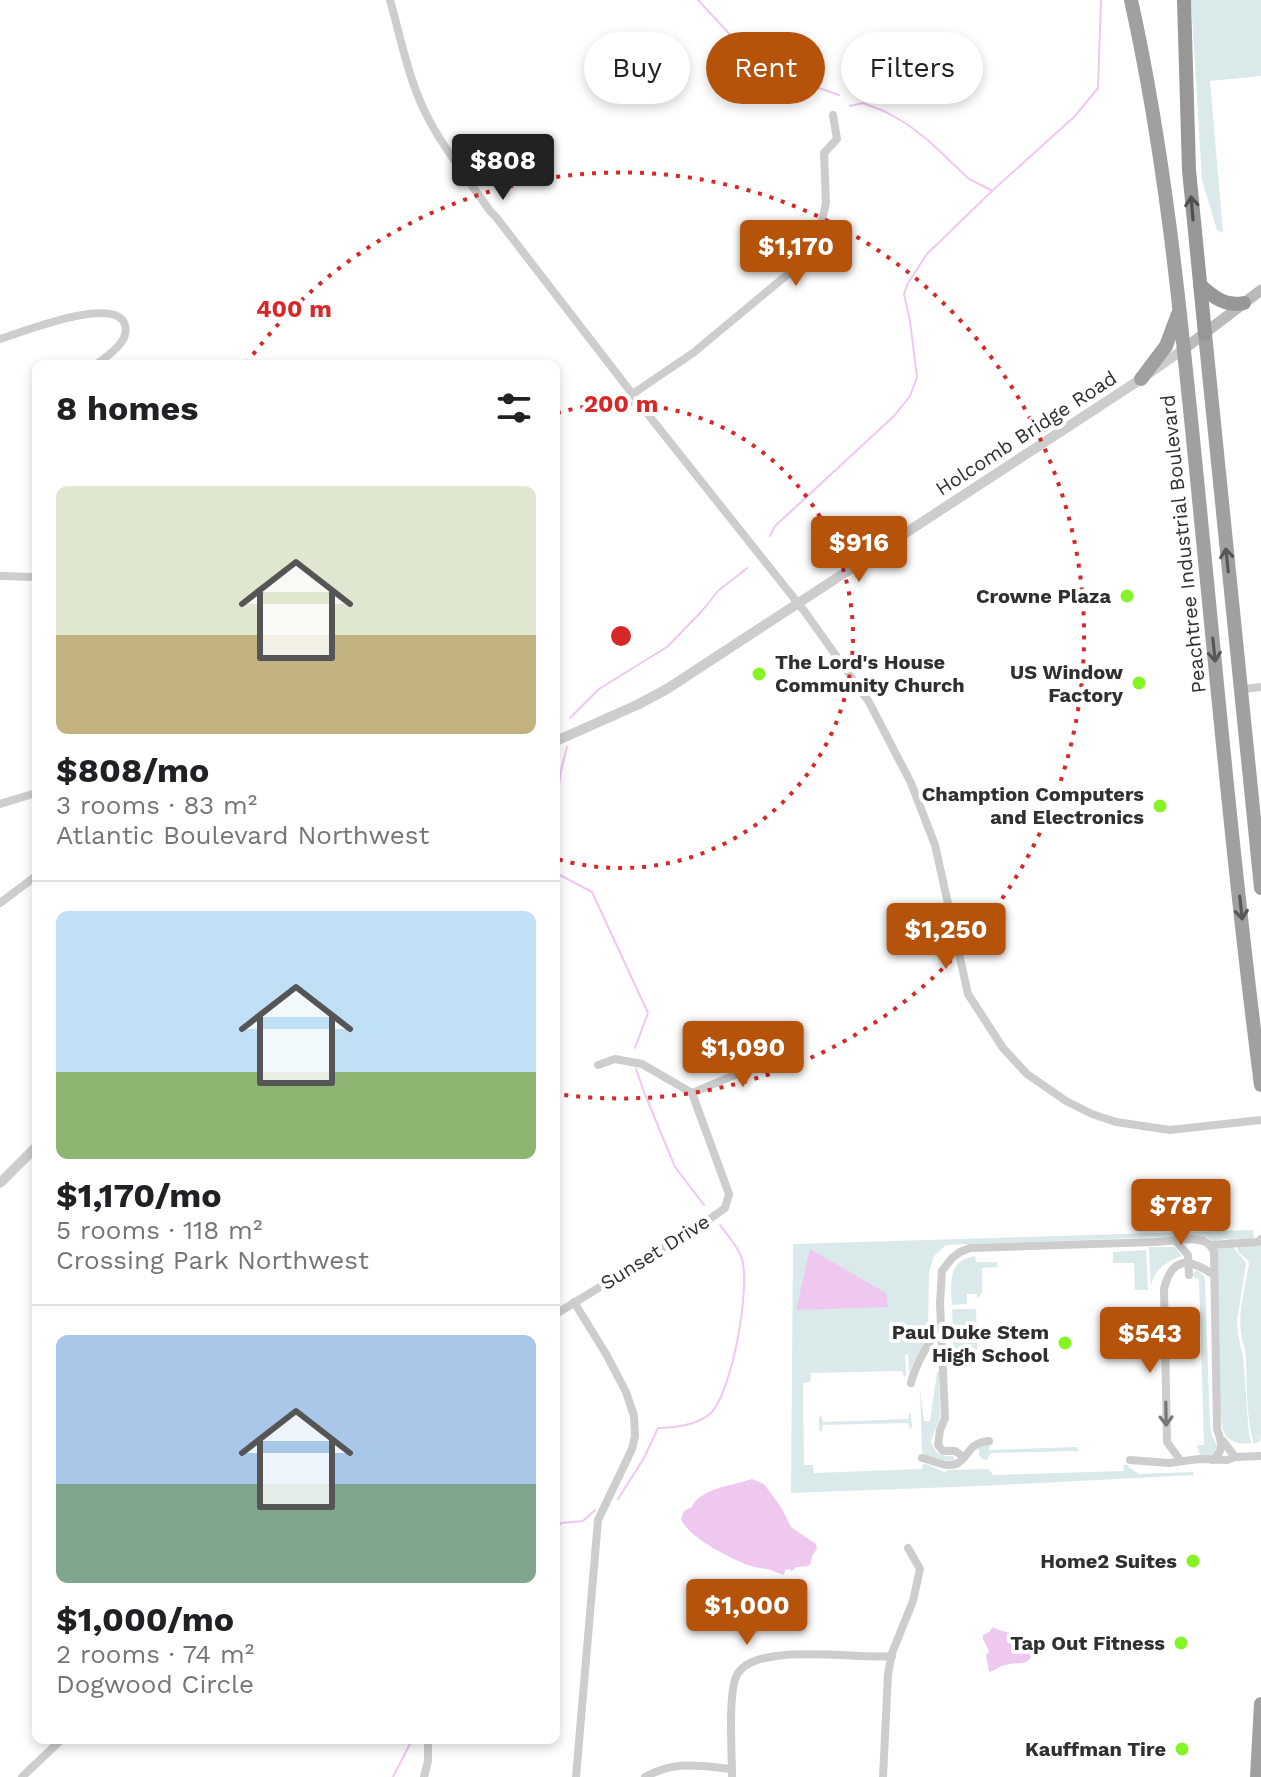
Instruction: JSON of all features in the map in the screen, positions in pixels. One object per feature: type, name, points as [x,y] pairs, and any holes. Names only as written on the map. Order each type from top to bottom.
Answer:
[{"type":"highway","name":"Peachtree Industrial Boulevard","points":[[1131,0],[1158,145],[1184,349],[1225,765],[1261,1085]]},
{"type":"highway","name":"Peachtree Industrial Boulevard","points":[[1184,0],[1189,170],[1261,888]]},
{"type":"highway","points":[[1200,285],[1209,295],[1224,302],[1244,303]]},
{"type":"highway","points":[[1141,379],[1166,346],[1179,309]]},
{"type":"highway","points":[[1257,1777],[1261,1704]]},
{"type":"main road","name":"Holcomb Bridge Road","points":[[1184,349],[1261,290]]},
{"type":"street","points":[[390,0],[410,73],[426,115],[446,151],[798,604],[869,702],[911,783],[935,845],[968,994],[1003,1048],[1027,1074],[1066,1101],[1116,1122],[1170,1130],[1261,1120]]},
{"type":"street","points":[[634,393],[693,353],[793,270],[809,250],[820,229],[826,203],[824,153],[837,139],[833,115]]},
{"type":"street","points":[[0,339],[84,314],[103,312],[122,320],[125,325],[122,340],[102,360]]},
{"type":"street","name":"Holcomb Bridge Road","points":[[560,739],[667,689],[1184,349]]},
{"type":"street","points":[[0,576],[32,577]]},
{"type":"street","points":[[1242,689],[1261,687]]},
{"type":"street","points":[[0,804],[32,794]]},
{"type":"street","points":[[0,903],[32,879]]},
{"type":"street","points":[[598,1065],[615,1059],[642,1064],[692,1093],[766,1062],[790,1063]]},
{"type":"street","name":"Sunset Drive","points":[[560,1311],[725,1208],[729,1194],[692,1093]]},
{"type":"street","points":[[0,1183],[32,1151]]},
{"type":"street","points":[[964,1457],[955,1451],[943,1451],[938,1445],[945,1418],[942,1271],[952,1258],[970,1248],[1192,1239],[1204,1241],[1214,1252],[1217,1429],[1222,1447],[1213,1460]]},
{"type":"street","points":[[1210,1245],[1258,1242],[1261,1239]]},
{"type":"street","points":[[1175,1240],[1185,1251],[1189,1275]]},
{"type":"street","points":[[1180,1460],[1167,1442],[1164,1289],[1168,1275],[1175,1266],[1189,1263],[1200,1265],[1214,1275]]},
{"type":"street","points":[[574,1302],[626,1392],[634,1416],[635,1436],[632,1449],[598,1520],[576,1777]]},
{"type":"street","points":[[911,1383],[919,1359],[941,1328]]},
{"type":"street","points":[[1220,1437],[1235,1457]]},
{"type":"street","points":[[922,1458],[941,1464],[955,1464],[971,1447],[989,1441]]},
{"type":"street","points":[[1195,1448],[1199,1459]]},
{"type":"street","points":[[1130,1460],[1169,1463],[1261,1456]]},
{"type":"street","points":[[883,1777],[888,1674],[913,1601],[920,1569],[908,1548]]},
{"type":"street","points":[[645,1777],[661,1768],[683,1765],[732,1773],[735,1679],[747,1664],[772,1657],[817,1653],[892,1656]]},
{"type":"street","points":[[22,1777],[57,1744]]},
{"type":"street","points":[[424,1777],[428,1744]]},
{"type":"shaded area","points":[[1191,0],[1261,0],[1261,76],[1210,81],[1223,233],[1217,230],[1202,180]]},
{"type":"shaded area","points":[[1253,1230],[1254,1240],[1236,1241],[1235,1237],[1234,1241],[1212,1241],[1207,1237],[1187,1236],[946,1245],[934,1256],[929,1272],[928,1340],[909,1373],[908,1354],[905,1355],[904,1377],[902,1371],[811,1373],[810,1382],[803,1383],[804,1465],[813,1465],[814,1473],[922,1469],[926,1464],[944,1472],[989,1469],[993,1475],[1124,1471],[1123,1465],[1128,1465],[1139,1474],[1193,1472],[1194,1475],[791,1493],[793,1244]]},
{"type":"shaded area","points":[[1261,1245],[1261,1436],[1260,1441],[1254,1444],[1248,1412],[1246,1355],[1240,1325],[1249,1265],[1237,1247]]},
{"type":"shaded area","points":[[1149,1247],[1174,1247],[1182,1256],[1162,1266],[1151,1285]]},
{"type":"shaded area","points":[[1234,1247],[1246,1264],[1237,1320],[1252,1443],[1248,1444],[1226,1436],[1219,1401],[1216,1248]]},
{"type":"shaded area","points":[[810,1249],[886,1293],[888,1307],[796,1310]]},
{"type":"shaded area","points":[[1146,1250],[1148,1290],[1135,1290],[1134,1263],[1113,1263],[1113,1252]]},
{"type":"shaded area","points":[[975,1256],[976,1262],[997,1262],[997,1267],[982,1268],[980,1297],[967,1294],[967,1304],[952,1305],[951,1281],[955,1268]]},
{"type":"shaded area","points":[[1197,1270],[1205,1281],[1210,1425],[1217,1446],[1215,1455],[1209,1457],[1200,1455],[1197,1445],[1204,1445],[1199,1280],[1193,1274]]},
{"type":"shaded area","points":[[952,1309],[976,1309],[978,1364],[954,1365]]},
{"type":"shaded area","points":[[937,1372],[940,1418],[931,1441],[936,1451],[953,1456],[953,1461],[923,1454],[922,1451],[920,1388],[924,1421],[930,1421]]},
{"type":"shaded area","points":[[909,1413],[910,1429],[908,1423],[823,1425],[822,1432],[819,1430],[821,1415],[823,1422],[908,1419]]},
{"type":"shaded area","points":[[990,1444],[989,1450],[1077,1447],[1078,1451],[991,1453],[987,1460],[982,1459],[978,1449]]},
{"type":"shaded area","points":[[752,1479],[764,1484],[791,1527],[816,1544],[817,1549],[808,1566],[785,1570],[784,1575],[751,1566],[710,1546],[685,1526],[681,1519],[684,1511],[702,1496],[718,1488]]},
{"type":"shaded area","points":[[993,1627],[1026,1639],[1034,1648],[1030,1659],[990,1672],[986,1656],[989,1651],[983,1635]]},
{"type":"waterway","points":[[698,0],[761,63],[839,95]]},
{"type":"waterway","points":[[770,536],[775,526],[894,416],[910,396],[917,377],[904,294],[908,283],[927,254],[1075,116],[1098,88],[1101,0]]},
{"type":"waterway","points":[[850,106],[863,103],[907,124],[969,179],[991,190]]},
{"type":"waterway","points":[[570,718],[599,689],[667,647],[718,591],[747,568]]},
{"type":"waterway","points":[[560,778],[567,747]]},
{"type":"waterway","points":[[560,875],[592,892],[648,1013],[635,1048]]},
{"type":"waterway","points":[[636,1069],[675,1167],[704,1205]]},
{"type":"waterway","points":[[618,1499],[644,1458],[658,1428],[686,1425],[706,1417],[719,1401],[726,1383],[742,1312],[744,1270],[739,1252],[720,1225]]},
{"type":"waterway","points":[[560,1524],[583,1521],[595,1510]]},
{"type":"waterway","points":[[393,1777],[410,1744]]},
{"type":"place","name":"Crowne Plaza","points":[[1127,596]]},
{"type":"place","name":"The Lord's House Community Church","points":[[759,674]]},
{"type":"place","name":"US Window Factory","points":[[1139,683]]},
{"type":"place","name":"Chamption Computers and Electronics","points":[[1160,806]]},
{"type":"place","name":"Paul Duke Stem High School","points":[[1065,1343]]},
{"type":"place","name":"Home2 Suites","points":[[1193,1561]]},
{"type":"place","name":"Tap Out Fitness","points":[[1181,1643]]},
{"type":"place","name":"Kauffman Tire","points":[[1182,1749]]}]
